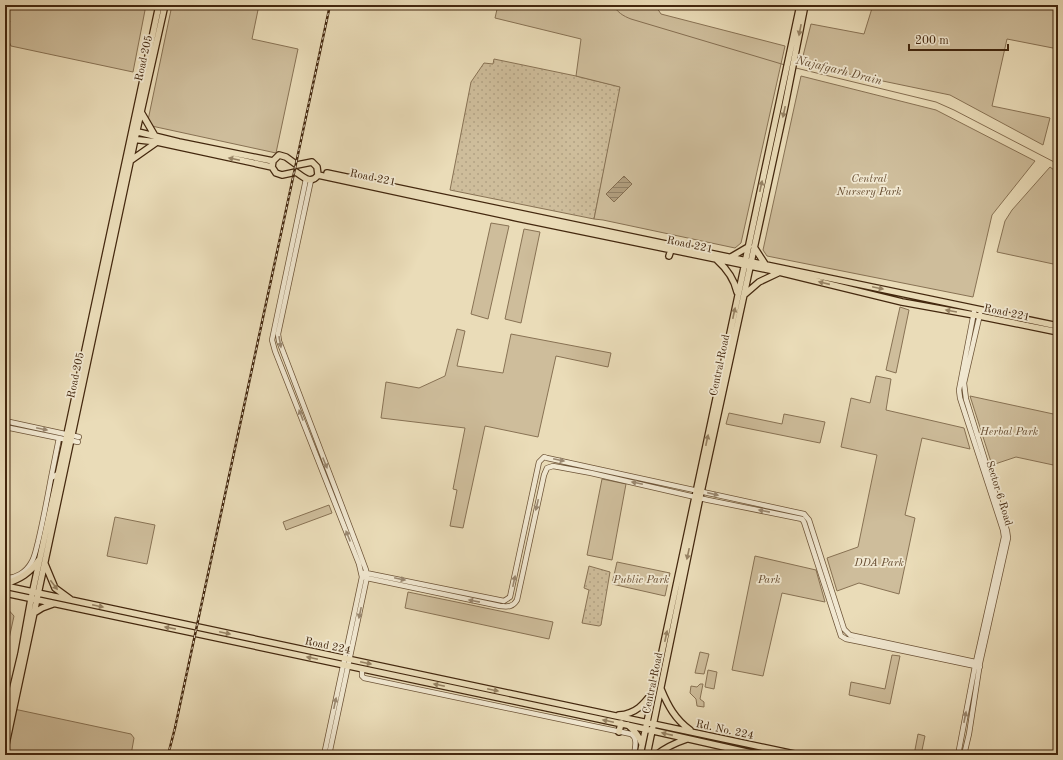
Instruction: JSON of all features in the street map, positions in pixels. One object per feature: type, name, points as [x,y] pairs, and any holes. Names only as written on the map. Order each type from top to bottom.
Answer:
[{"type":"main road","name":"Road 205","points":[[35,593],[45,563],[69,437],[134,131],[159,5]]},
{"type":"main road","name":"Road 205","points":[[134,131],[141,112],[165,5]]},
{"type":"main road","name":"Central Road","points":[[699,490],[738,297],[792,74],[792,54],[800,5]]},
{"type":"main road","name":"Central Road","points":[[751,247],[785,72],[792,54],[805,5]]},
{"type":"main road","points":[[141,112],[155,136]]},
{"type":"main road","points":[[134,131],[273,161],[282,155],[297,165],[312,162],[317,167],[319,173],[315,178],[308,180],[296,172],[279,174],[273,171],[273,161]]},
{"type":"main road","name":"Road 205","points":[[5,721],[34,599],[40,559],[58,474],[69,437],[130,161],[132,139]]},
{"type":"main road","points":[[132,139],[157,142],[272,167]]},
{"type":"main road","points":[[130,161],[157,142]]},
{"type":"main road","name":"Road 221","points":[[319,173],[657,239],[731,257],[779,272],[902,302],[977,313]]},
{"type":"main road","name":"Road 221","points":[[319,173],[670,253],[764,264],[1058,332]]},
{"type":"main road","points":[[731,257],[751,247],[764,264]]},
{"type":"main road","points":[[715,259],[726,268],[733,278],[738,297]]},
{"type":"main road","name":"Central Road","points":[[651,726],[654,690],[744,295],[747,263]]},
{"type":"main road","points":[[744,295],[759,282],[779,272]]},
{"type":"main road","points":[[977,313],[1058,326]]},
{"type":"main road","name":"Central Road","points":[[651,726],[661,689],[697,497]]},
{"type":"main road","points":[[5,585],[23,577],[40,559]]},
{"type":"main road","points":[[45,563],[50,580],[55,588],[72,601]]},
{"type":"main road","name":"Road 224","points":[[5,585],[346,662],[362,669],[646,729]]},
{"type":"main road","name":"Road 224","points":[[5,593],[615,716],[651,726]]},
{"type":"main road","name":"Road 205","points":[[5,749],[34,613],[34,599]]},
{"type":"main road","points":[[34,613],[42,608],[55,604]]},
{"type":"main road","points":[[661,689],[670,710],[681,724],[691,732]]},
{"type":"main road","points":[[615,716],[625,715],[636,710],[643,705],[654,690]]},
{"type":"main road","points":[[619,732],[621,723]]},
{"type":"main road","points":[[628,725],[640,738],[642,746]]},
{"type":"main road","points":[[646,755],[651,726]]},
{"type":"main road","name":"Rd. No. 224","points":[[651,726],[689,739],[760,755]]},
{"type":"main road","name":"Rd. No. 224","points":[[646,729],[651,726],[691,732],[799,755]]},
{"type":"main road","points":[[640,755],[646,729]]},
{"type":"main road","points":[[656,755],[666,747],[689,739]]},
{"type":"street","points":[[308,180],[278,334],[279,341],[356,543],[364,575],[329,755]]},
{"type":"street","name":"Sector 6 Road","points":[[958,755],[1008,538],[964,390],[977,313]]},
{"type":"street","points":[[5,421],[69,437],[78,442]]},
{"type":"street","points":[[5,427],[59,438],[79,437]]},
{"type":"street","points":[[5,578],[12,578],[22,573],[34,558],[59,438]]},
{"type":"street","points":[[364,575],[504,601],[507,600],[510,597],[539,462],[544,457],[699,490],[800,513],[807,516],[844,629],[850,635],[978,664]]},
{"type":"street","points":[[364,575],[466,600],[506,607],[511,606],[517,600],[544,475],[550,466],[591,472],[697,497],[802,519],[841,636],[846,639],[978,664]]},
{"type":"street","points":[[51,478],[58,474]]},
{"type":"street","points":[[324,755],[346,662]]},
{"type":"street","name":"Sector 6 Road","points":[[964,755],[978,664]]},
{"type":"street","points":[[362,669],[361,675],[364,678],[631,734],[634,737],[634,755]]},
{"type":"green space","points":[[5,5],[146,5],[133,72],[11,46],[5,33],[5,25],[10,22],[5,12]]},
{"type":"green space","points":[[172,5],[259,5],[252,39],[298,49],[276,153],[147,125]]},
{"type":"green space","points":[[498,5],[655,5],[661,14],[785,46],[741,243],[735,248],[594,219],[620,87],[576,76],[581,39],[495,18]]},
{"type":"green space","points":[[873,5],[1058,5],[1058,49],[1007,39],[992,106],[1050,118],[1043,145],[950,95],[801,64],[811,24],[864,34]]},
{"type":"green space","points":[[494,59],[621,87],[594,219],[450,190],[471,82],[484,63],[493,64]]},
{"type":"green space","name":"Central Nursery Park","points":[[801,76],[936,110],[1035,161],[992,215],[973,297],[767,256],[763,250]]},
{"type":"green space","points":[[1050,167],[1058,173],[1058,265],[997,252],[1005,221],[1012,210]]},
{"type":"green space","points":[[491,223],[509,226],[488,319],[471,314]]},
{"type":"green space","points":[[524,229],[540,232],[521,323],[505,319]]},
{"type":"green space","points":[[900,307],[909,310],[896,373],[886,370]]},
{"type":"green space","points":[[457,329],[465,331],[457,366],[503,373],[511,334],[611,353],[608,367],[556,356],[538,437],[485,426],[463,528],[450,526],[457,490],[453,489],[465,428],[381,418],[386,382],[419,388],[445,376]]},
{"type":"green space","name":"DDA Park","points":[[876,376],[891,379],[886,410],[964,428],[970,449],[922,438],[905,515],[915,518],[899,594],[859,583],[837,591],[827,558],[858,547],[877,455],[841,447],[851,398],[870,403]]},
{"type":"green space","name":"Herbal Park","points":[[970,396],[1058,415],[1058,466],[1016,457],[992,465]]},
{"type":"green space","points":[[729,413],[782,424],[784,414],[825,422],[820,443],[726,424]]},
{"type":"green space","points":[[602,479],[626,484],[612,560],[587,555]]},
{"type":"green space","points":[[329,505],[332,513],[286,530],[283,522]]},
{"type":"green space","points":[[115,517],[155,525],[147,564],[107,556]]},
{"type":"green space","name":"Park","points":[[755,556],[816,570],[825,602],[782,593],[763,676],[732,670]]},
{"type":"green space","name":"Public Park","points":[[617,562],[670,573],[665,596],[612,584]]},
{"type":"green space","points":[[589,566],[610,572],[601,625],[599,626],[582,623],[589,590],[584,588]]},
{"type":"green space","points":[[408,592],[553,622],[549,639],[405,608]]},
{"type":"green space","points":[[5,606],[14,616],[5,657]]},
{"type":"green space","points":[[700,652],[709,654],[704,674],[695,673]]},
{"type":"green space","points":[[892,655],[900,656],[890,704],[849,695],[851,682],[885,689]]},
{"type":"green space","points":[[708,670],[717,672],[714,689],[705,687]]},
{"type":"green space","points":[[700,684],[703,684],[700,699],[704,702],[704,707],[697,706],[696,699],[690,693],[691,686],[697,687]]},
{"type":"green space","points":[[14,709],[131,734],[134,738],[131,755],[5,755]]},
{"type":"green space","points":[[918,734],[925,736],[921,755],[914,755]]},
{"type":"shaded area","points":[[624,176],[632,184],[614,202],[606,194]]},
{"type":"waterway","name":"Najafgarh Drain","points":[[613,5],[616,10],[625,17],[785,65]]},
{"type":"waterway","name":"Najafgarh Drain","points":[[796,68],[936,102],[1058,164]]},
{"type":"railway","points":[[168,755],[330,5]]}]
